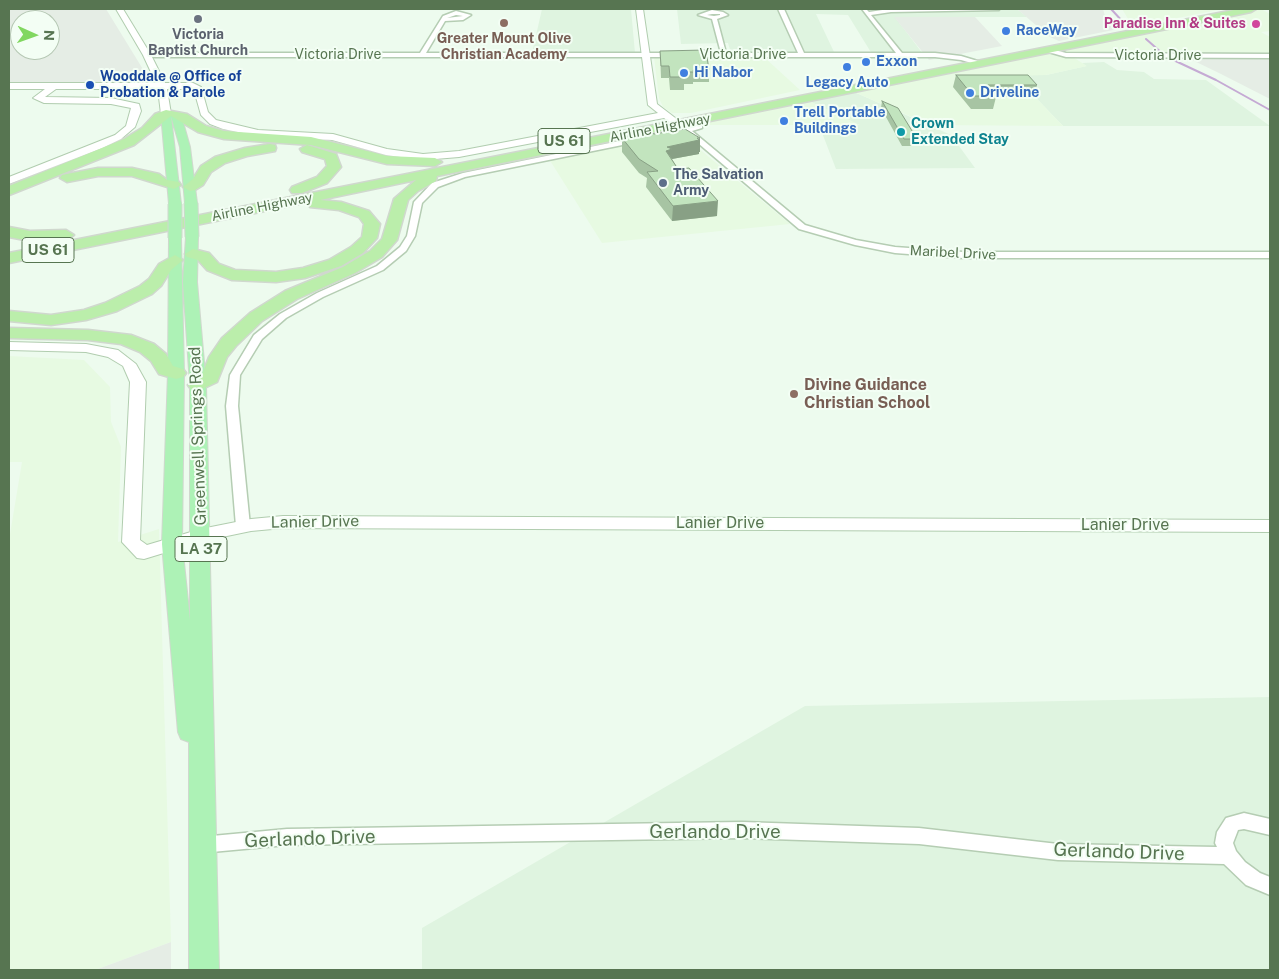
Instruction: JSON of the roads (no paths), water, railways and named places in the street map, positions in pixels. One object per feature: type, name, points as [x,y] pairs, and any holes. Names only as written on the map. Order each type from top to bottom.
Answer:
[{"type":"highway","name":"Airline Highway","points":[[9,251],[86,239],[274,202],[1235,9],[1251,9]]},
{"type":"highway","points":[[9,191],[129,142],[171,115],[183,116],[202,129],[230,136],[318,142],[394,162],[456,165]]},
{"type":"highway","points":[[9,316],[51,320],[86,315],[112,307],[146,290],[155,282],[165,267],[187,250],[203,256],[213,267],[232,275],[256,278],[286,276],[315,270],[344,259],[362,247],[372,231],[372,224],[368,217],[347,207],[323,204],[278,207],[274,202],[322,180],[332,170],[333,161],[321,152],[307,148],[279,147],[251,150],[214,163],[203,172],[198,182],[190,187]]},
{"type":"highway","points":[[198,385],[210,378],[223,350],[244,326],[283,300],[356,267],[376,254],[389,240],[398,204],[403,196],[418,184],[456,165]]},
{"type":"highway","points":[[9,203],[25,192],[46,184],[98,172],[140,173],[154,177],[163,183],[174,184]]},
{"type":"highway","points":[[9,232],[30,236],[73,234],[86,239],[81,247],[34,260],[9,273]]},
{"type":"highway","name":"Airline Highway","points":[[9,258],[86,239]]},
{"type":"highway","points":[[9,333],[97,336],[125,340],[147,348],[159,358],[166,370],[176,373]]},
{"type":"main road","name":"Greenwell Springs Road","points":[[171,115],[175,238],[187,250],[198,385],[201,535],[201,845],[204,970]]},
{"type":"main road","name":"Greenwell Springs Road","points":[[171,115],[185,147],[190,187],[187,250],[176,373],[172,544],[201,845]]},
{"type":"street","name":"Greenwell Springs Road","points":[[119,9],[147,55],[171,115]]},
{"type":"street","points":[[640,9],[650,98],[653,106],[674,122]]},
{"type":"street","points":[[781,9],[802,56]]},
{"type":"street","points":[[865,11],[996,10]]},
{"type":"street","points":[[865,11],[900,56]]},
{"type":"street","points":[[714,18],[724,55]]},
{"type":"street","points":[[422,55],[443,20]]},
{"type":"street","name":"Victoria Drive","points":[[1044,48],[1066,55],[1090,56],[1270,56]]},
{"type":"street","name":"Victoria Drive","points":[[147,55],[949,56],[975,62]]},
{"type":"street","points":[[9,86],[50,89],[161,86]]},
{"type":"street","points":[[9,91],[161,86],[198,94],[204,113],[213,122],[226,127],[258,133],[333,137],[386,152],[422,157],[459,154],[674,122],[700,127]]},
{"type":"street","points":[[9,181],[118,137],[130,127],[136,111],[136,106],[118,102],[44,100],[38,98],[50,89]]},
{"type":"street","name":"Maribel Drive","points":[[674,122],[802,227],[861,244],[921,253],[964,255],[1270,255]]},
{"type":"street","name":"Airline Highway","points":[[243,526],[232,406],[235,375],[258,337],[283,316],[320,295],[380,268],[404,249],[411,236],[418,202],[435,185],[463,175],[674,122]]},
{"type":"street","points":[[9,346],[86,348],[113,353],[129,364],[138,382],[131,542],[144,553],[172,544]]},
{"type":"street","name":"Lanier Drive","points":[[172,544],[201,535],[243,526],[282,522],[1270,526]]},
{"type":"street","points":[[1270,827],[1244,821],[1232,824],[1226,832],[1224,843],[1229,856],[1239,868],[1253,879],[1270,886]]},
{"type":"street","name":"Gerlando Drive","points":[[201,845],[287,837],[742,830],[919,836],[1058,852],[1229,856]]},
{"type":"waterway","points":[[1111,9],[1124,23]]},
{"type":"waterway","points":[[1146,39],[1163,54]]},
{"type":"waterway","points":[[1167,57],[1216,80],[1270,110]]},
{"type":"place","name":"Victoria Baptist Church","points":[[198,19]]},
{"type":"place","name":"Greater Mount Olive Christian Academy","points":[[504,23]]},
{"type":"place","name":"Paradise Inn & Suites","points":[[1256,24]]},
{"type":"place","name":"RaceWay","points":[[1006,31]]},
{"type":"place","name":"Exxon","points":[[866,62]]},
{"type":"place","name":"Legacy Auto","points":[[847,67]]},
{"type":"place","name":"Hi Nabor","points":[[684,73]]},
{"type":"place","name":"Wooddale @ Office of Probation & Parole","points":[[90,85]]},
{"type":"place","name":"Driveline","points":[[970,93]]},
{"type":"place","name":"Trell Portable Buildings","points":[[784,121]]},
{"type":"place","name":"Crown Extended Stay","points":[[901,132]]},
{"type":"place","name":"The Salvation Army","points":[[663,183]]},
{"type":"place","name":"Divine Guidance Christian School","points":[[794,394]]}]
